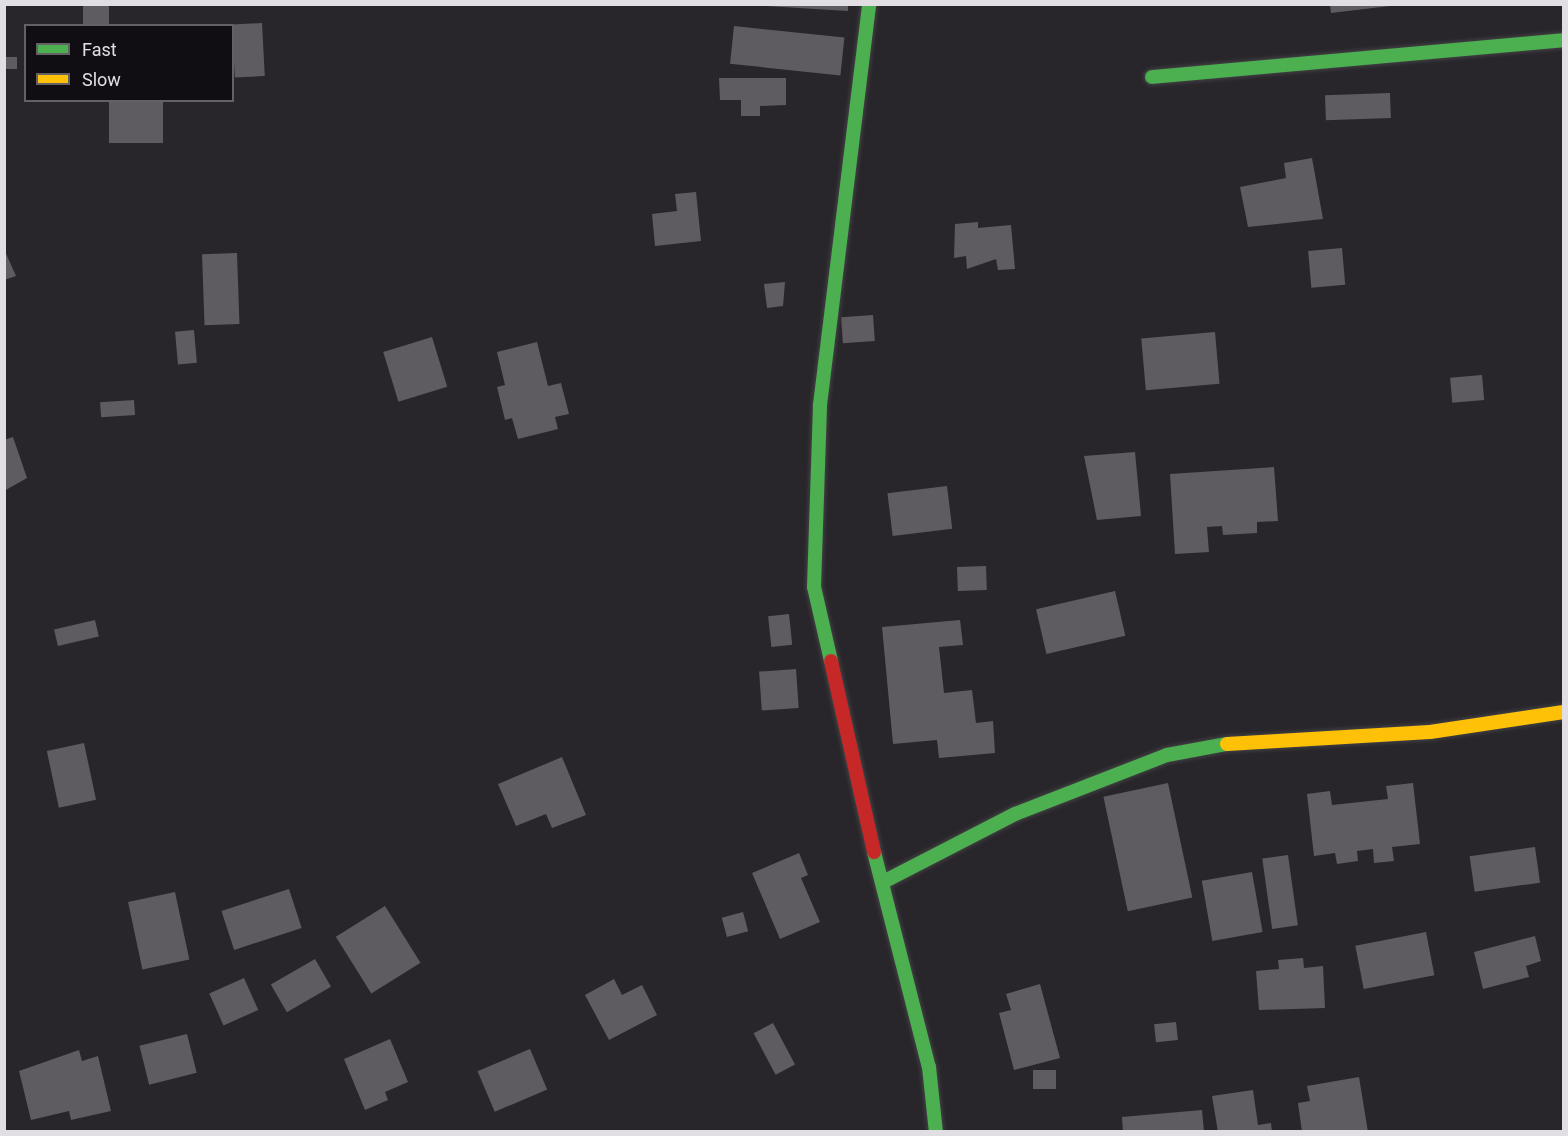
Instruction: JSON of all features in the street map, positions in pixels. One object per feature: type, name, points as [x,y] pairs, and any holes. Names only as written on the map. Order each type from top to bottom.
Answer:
[{"type":"street","points":[[869,4],[820,405],[814,587],[929,1067],[936,1131]]},
{"type":"street","points":[[1152,77],[1563,40]]},
{"type":"street","points":[[883,882],[1015,814],[1167,755],[1239,742],[1430,732],[1563,712]]},
{"type":"building","points":[[83,4],[109,4],[109,24],[83,24]]},
{"type":"building","points":[[736,4],[848,4],[848,11]]},
{"type":"building","points":[[1330,4],[1390,4],[1390,6],[1331,13]]},
{"type":"building","points":[[262,23],[265,76],[235,77],[234,24]]},
{"type":"building","points":[[734,26],[844,38],[840,75],[730,64]]},
{"type":"building","points":[[4,57],[17,57],[17,69],[4,69]]},
{"type":"building","points":[[719,78],[786,78],[786,105],[760,106],[760,116],[741,116],[741,100],[720,100]]},
{"type":"building","points":[[1390,93],[1391,118],[1326,120],[1325,95]]},
{"type":"building","points":[[109,102],[163,102],[163,143],[109,143]]},
{"type":"building","points":[[1312,158],[1323,219],[1248,227],[1240,187],[1286,178],[1284,163]]},
{"type":"building","points":[[696,192],[701,241],[655,246],[652,214],[677,211],[675,194]]},
{"type":"building","points":[[978,222],[978,228],[1011,225],[1015,269],[998,270],[996,259],[967,269],[966,256],[954,258],[955,224]]},
{"type":"building","points":[[1342,248],[1345,285],[1311,288],[1308,251]]},
{"type":"building","points":[[4,249],[16,276],[4,280]]},
{"type":"building","points":[[237,253],[239,324],[204,325],[202,254]]},
{"type":"building","points":[[785,282],[783,306],[767,308],[764,284]]},
{"type":"building","points":[[873,315],[875,341],[843,343],[841,317]]},
{"type":"building","points":[[194,330],[197,363],[178,365],[175,332]]},
{"type":"building","points":[[1215,332],[1220,384],[1146,390],[1141,338]]},
{"type":"building","points":[[432,337],[447,387],[398,402],[383,352]]},
{"type":"building","points":[[537,342],[548,386],[561,383],[569,414],[555,417],[558,429],[518,439],[512,418],[505,420],[497,387],[505,385],[497,352]]},
{"type":"building","points":[[1482,375],[1484,400],[1452,403],[1450,378]]},
{"type":"building","points":[[134,400],[135,415],[101,417],[100,402]]},
{"type":"building","points":[[13,437],[27,478],[4,491],[4,440]]},
{"type":"building","points":[[1135,452],[1141,516],[1097,520],[1084,456]]},
{"type":"building","points":[[1274,467],[1278,521],[1257,522],[1257,533],[1223,535],[1222,526],[1207,527],[1209,552],[1175,554],[1170,474]]},
{"type":"building","points":[[947,486],[952,529],[893,536],[887,493]]},
{"type":"building","points":[[986,566],[987,590],[958,591],[957,567]]},
{"type":"building","points":[[1115,591],[1125,636],[1046,654],[1036,609]]},
{"type":"building","points":[[789,614],[792,645],[771,647],[768,616]]},
{"type":"building","points":[[95,620],[99,637],[58,646],[54,629]]},
{"type":"building","points":[[960,620],[963,645],[939,647],[944,693],[972,690],[976,723],[993,721],[995,753],[939,758],[937,740],[893,744],[882,627]]},
{"type":"building","points":[[796,669],[799,708],[762,710],[759,672]]},
{"type":"building","points":[[84,743],[96,800],[59,808],[47,751]]},
{"type":"building","points":[[562,757],[586,815],[552,828],[546,814],[516,826],[498,784]]},
{"type":"building","points":[[1168,783],[1192,897],[1128,911],[1103,797]]},
{"type":"building","points":[[1413,783],[1420,844],[1392,847],[1394,861],[1374,863],[1373,849],[1357,851],[1358,861],[1337,864],[1335,853],[1314,856],[1307,794],[1330,791],[1332,805],[1388,799],[1386,786]]},
{"type":"building","points":[[1535,847],[1540,883],[1475,892],[1470,856]]},
{"type":"building","points":[[799,853],[808,875],[801,878],[820,922],[780,939],[752,873]]},
{"type":"building","points":[[1288,855],[1298,925],[1272,929],[1262,859]]},
{"type":"building","points":[[1252,872],[1263,932],[1212,941],[1202,881]]},
{"type":"building","points":[[289,889],[302,928],[234,950],[221,911]]},
{"type":"building","points":[[175,892],[189,959],[142,969],[128,902]]},
{"type":"building","points":[[385,906],[421,963],[371,994],[336,937]]},
{"type":"building","points":[[743,912],[748,931],[727,937],[722,918]]},
{"type":"building","points":[[1426,932],[1434,975],[1364,989],[1355,946]]},
{"type":"building","points":[[1535,936],[1541,961],[1526,966],[1529,977],[1483,989],[1474,952]]},
{"type":"building","points":[[1303,958],[1304,968],[1323,966],[1325,1008],[1259,1010],[1256,971],[1279,969],[1278,960]]},
{"type":"building","points":[[315,959],[331,987],[287,1012],[271,984]]},
{"type":"building","points":[[244,978],[258,1010],[224,1025],[209,993]]},
{"type":"building","points":[[614,979],[622,995],[642,985],[657,1015],[609,1040],[585,995]]},
{"type":"building","points":[[1040,984],[1060,1058],[1014,1070],[999,1013],[1011,1010],[1006,994]]},
{"type":"building","points":[[1176,1022],[1178,1040],[1156,1042],[1154,1024]]},
{"type":"building","points":[[773,1023],[795,1064],[776,1075],[754,1033]]},
{"type":"building","points":[[187,1034],[197,1073],[149,1085],[139,1046]]},
{"type":"building","points":[[390,1039],[408,1082],[385,1092],[388,1100],[365,1110],[344,1059]]},
{"type":"building","points":[[530,1049],[547,1090],[495,1112],[478,1071]]},
{"type":"building","points":[[79,1050],[82,1061],[98,1056],[111,1111],[71,1120],[69,1111],[31,1120],[19,1071]]},
{"type":"building","points":[[1033,1070],[1056,1070],[1056,1089],[1033,1089]]},
{"type":"building","points":[[1359,1077],[1368,1132],[1302,1132],[1298,1103],[1310,1101],[1307,1086]]},
{"type":"building","points":[[1253,1090],[1258,1125],[1271,1123],[1272,1132],[1218,1132],[1212,1096]]},
{"type":"building","points":[[1202,1110],[1204,1132],[1123,1132],[1122,1117]]},
{"type":"traffic: fast","points":[[831,661],[814,587],[820,405],[869,4]]},
{"type":"traffic: fast","points":[[1152,77],[1564,40]]},
{"type":"traffic: fast","points":[[883,882],[1015,814],[1167,755],[1227,744]]},
{"type":"traffic: fast","points":[[874,852],[929,1067],[936,1132]]},
{"type":"traffic: slow","points":[[1227,744],[1430,732],[1564,712]]},
{"type":"traffic: jam","points":[[831,661],[874,852]]}]
